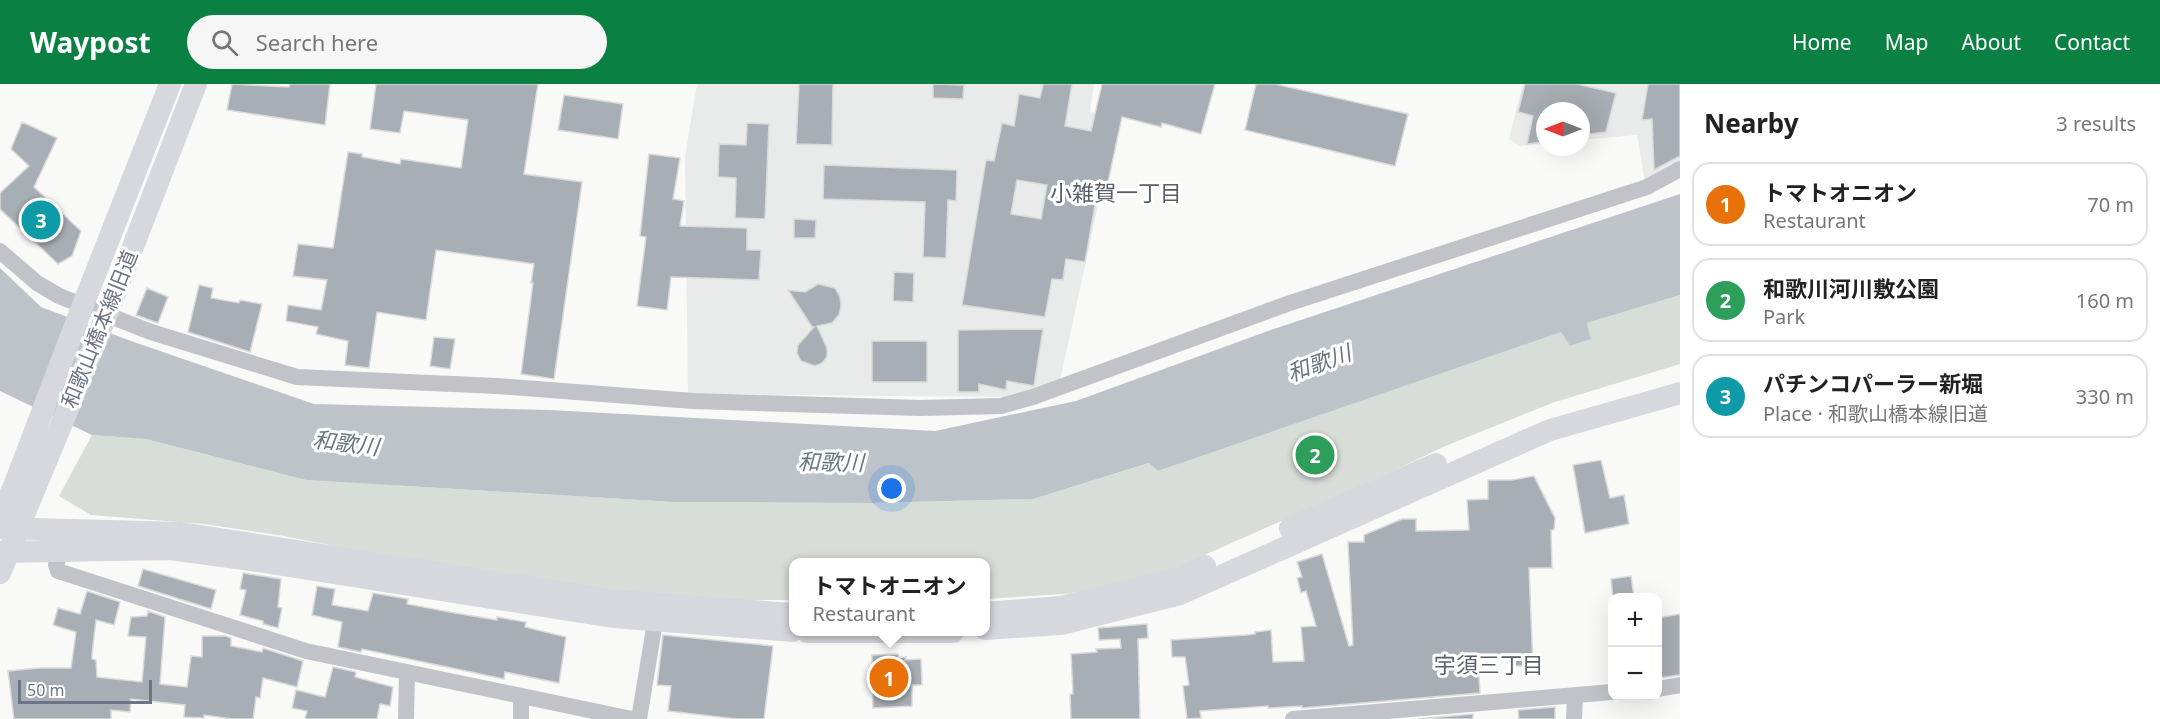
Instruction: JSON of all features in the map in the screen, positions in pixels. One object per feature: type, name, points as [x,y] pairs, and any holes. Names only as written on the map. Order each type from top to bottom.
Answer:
[{"type":"street","name":"和歌山橋本線旧道","points":[[24,490],[81,309],[170,84]]},
{"type":"street","name":"和歌山橋本線旧道","points":[[0,573],[6,524],[105,318],[196,84]]},
{"type":"street","points":[[0,250],[37,283],[81,309],[297,377],[497,386],[693,401],[920,408],[1001,406],[1033,397],[1287,304],[1647,187],[1680,170]]},
{"type":"street","points":[[990,613],[1060,607],[1178,578],[1549,415],[1680,377]]},
{"type":"street","points":[[990,629],[1060,624],[1180,594],[1550,430],[1680,393]]},
{"type":"street","points":[[6,524],[181,533],[514,586],[656,613],[789,630]]},
{"type":"street","points":[[62,549],[56,565],[58,571],[306,651],[407,674],[632,719]]},
{"type":"street","points":[[4,551],[170,549],[602,615],[789,614]]},
{"type":"street","points":[[639,719],[656,613]]},
{"type":"street","points":[[406,719],[407,674]]},
{"type":"street","points":[[1662,688],[1680,685]]},
{"type":"street","points":[[1293,719],[1608,692]]},
{"type":"street","points":[[1574,719],[1575,696]]},
{"type":"street","points":[[521,697],[521,719]]},
{"type":"shaded area","points":[[697,84],[1094,84],[1090,112],[1117,117],[1060,381],[1012,397],[688,394],[685,157]]},
{"type":"shaded area","points":[[1523,84],[1680,84],[1680,165],[1645,183],[1637,135],[1590,139],[1590,102],[1536,102],[1536,145],[1520,146],[1509,139]]},
{"type":"shaded area","points":[[1680,295],[1680,364],[1552,403],[1443,447],[1182,565],[1130,582],[1065,594],[990,599],[990,558],[789,558],[789,600],[719,600],[597,589],[204,524],[91,515],[59,496],[92,435],[146,439],[306,480],[673,502],[872,503],[1033,499],[1150,463],[1158,471],[1561,331],[1570,346],[1591,339],[1587,323]]},
{"type":"water","name":"和歌川","points":[[1680,194],[1680,295],[1587,323],[1591,339],[1570,346],[1561,332],[1158,471],[1149,463],[1033,499],[872,503],[673,502],[306,480],[146,439],[92,435],[0,391],[0,268],[41,307],[131,341],[314,404],[550,410],[935,431],[1076,401],[1268,331]]},
{"type":"building","points":[[232,84],[289,87],[290,84],[330,84],[325,125],[227,110]]},
{"type":"building","points":[[376,84],[538,84],[524,174],[582,182],[554,379],[521,374],[534,264],[436,250],[426,320],[377,312],[369,368],[345,365],[348,341],[316,334],[318,327],[286,321],[288,305],[321,310],[327,280],[293,276],[298,244],[333,248],[348,152],[400,164],[401,159],[461,168],[468,120],[404,111],[400,133],[370,129]]},
{"type":"building","points":[[799,84],[833,84],[832,145],[796,144]]},
{"type":"building","points":[[933,84],[964,85],[963,99],[933,98]]},
{"type":"building","points":[[1043,84],[1072,84],[1065,126],[1091,131],[1102,84],[1215,84],[1201,134],[1162,123],[1161,127],[1122,117],[1105,196],[1097,194],[1085,262],[1066,259],[1063,280],[1052,279],[1045,317],[962,305],[986,160],[994,161],[1002,123],[1014,126],[1019,94],[1040,98]],"holes":[[[1017,180],[1047,185],[1041,219],[1011,214]]]},
{"type":"building","points":[[1256,84],[1275,84],[1408,114],[1395,166],[1245,130]]},
{"type":"building","points":[[1525,84],[1577,84],[1616,93],[1606,132],[1590,134],[1590,102],[1536,102],[1536,143],[1527,144],[1533,116],[1518,112]]},
{"type":"building","points":[[1648,84],[1680,84],[1680,156],[1654,170],[1652,119],[1642,120]]},
{"type":"building","points":[[564,95],[623,104],[618,139],[558,130]]},
{"type":"building","points":[[22,122],[57,138],[34,187],[81,231],[72,256],[58,264],[0,209],[0,193],[29,166],[11,149]]},
{"type":"building","points":[[747,123],[769,124],[765,219],[735,218],[736,178],[718,177],[719,144],[746,145]]},
{"type":"building","points":[[649,154],[680,158],[673,199],[684,201],[680,226],[747,228],[747,250],[761,250],[759,280],[671,277],[667,310],[637,306],[646,237],[640,236]]},
{"type":"building","points":[[824,165],[957,170],[956,201],[948,200],[946,258],[923,257],[925,202],[823,199]]},
{"type":"building","points":[[794,219],[816,220],[815,238],[794,238]]},
{"type":"building","points":[[894,272],[914,273],[913,302],[893,301]]},
{"type":"building","points":[[818,284],[835,288],[840,297],[841,306],[839,315],[832,323],[817,326],[827,348],[827,357],[815,366],[801,361],[797,353],[798,345],[814,327],[788,290],[805,292]]},
{"type":"building","points":[[199,285],[213,288],[211,298],[262,304],[250,352],[188,332]]},
{"type":"building","points":[[147,288],[168,297],[158,323],[136,315]]},
{"type":"building","points":[[1043,329],[1034,386],[1007,381],[1006,390],[979,384],[979,392],[958,392],[958,330]]},
{"type":"building","points":[[434,337],[455,339],[450,369],[430,366]]},
{"type":"building","points":[[872,341],[927,341],[927,382],[872,382]]},
{"type":"building","points":[[1601,460],[1610,498],[1624,495],[1629,524],[1585,533],[1573,465]]},
{"type":"building","points":[[1534,476],[1555,518],[1554,530],[1551,530],[1552,568],[1529,568],[1533,666],[1510,666],[1509,658],[1478,659],[1480,693],[1302,708],[1302,706],[1268,708],[1268,706],[1200,711],[1201,718],[1187,719],[1183,686],[1189,685],[1185,657],[1172,657],[1171,640],[1246,635],[1271,630],[1273,662],[1304,661],[1301,627],[1316,626],[1306,591],[1301,593],[1297,578],[1302,577],[1297,562],[1322,554],[1349,646],[1353,645],[1348,542],[1364,542],[1364,535],[1402,519],[1416,519],[1416,531],[1469,530],[1467,500],[1488,499],[1488,480],[1512,480]]},
{"type":"building","points":[[143,569],[216,590],[211,609],[138,586]]},
{"type":"building","points":[[243,573],[281,579],[278,607],[282,608],[278,628],[240,615],[246,590],[240,589]]},
{"type":"building","points":[[1631,576],[1633,593],[1613,593],[1611,579]]},
{"type":"building","points":[[317,586],[335,589],[332,605],[368,611],[373,593],[408,599],[407,604],[497,620],[497,617],[526,622],[525,627],[566,637],[559,683],[505,672],[504,679],[362,649],[361,652],[338,647],[342,622],[312,615]]},
{"type":"building","points":[[87,591],[120,602],[114,625],[96,620],[92,659],[96,660],[97,677],[142,682],[146,637],[128,636],[131,617],[147,616],[148,611],[165,617],[160,684],[187,687],[191,656],[202,657],[202,636],[226,636],[231,638],[231,646],[262,652],[263,648],[303,661],[297,687],[263,678],[260,698],[256,697],[253,719],[204,715],[204,718],[184,717],[185,705],[131,699],[130,712],[111,710],[111,719],[14,719],[8,671],[71,668],[76,632],[53,625],[58,608],[80,614]]},
{"type":"building","points":[[1680,614],[1680,675],[1662,677],[1662,617]]},
{"type":"building","points":[[1147,624],[1148,638],[1138,639],[1140,719],[1071,719],[1070,694],[1073,694],[1071,654],[1097,652],[1096,649],[1121,648],[1120,639],[1099,640],[1098,628]]},
{"type":"building","points":[[663,635],[773,646],[764,719],[737,719],[668,711],[671,686],[657,685]]},
{"type":"building","points":[[898,654],[899,658],[906,657],[905,660],[921,659],[922,685],[912,685],[912,706],[873,708],[872,655]]},
{"type":"building","points":[[333,667],[356,672],[355,677],[393,687],[390,706],[380,704],[377,719],[305,719],[307,711],[292,708],[296,690],[325,697]]},
{"type":"building","points":[[1555,707],[1555,719],[1519,719],[1518,710]]},
{"type":"building","points":[[1473,714],[1473,719],[1418,719]]},
{"type":"place","name":"パチンコパーラー新堀","points":[[41,220]]},
{"type":"place","name":"和歌川河川敷公園","points":[[1315,455]]},
{"type":"place","name":"トマトオニオン","points":[[889,678]]},
{"type":"district","name":"小雑賀一丁目","points":[[1116,193]]},
{"type":"district","name":"宇須三丁目","points":[[1489,665]]}]
